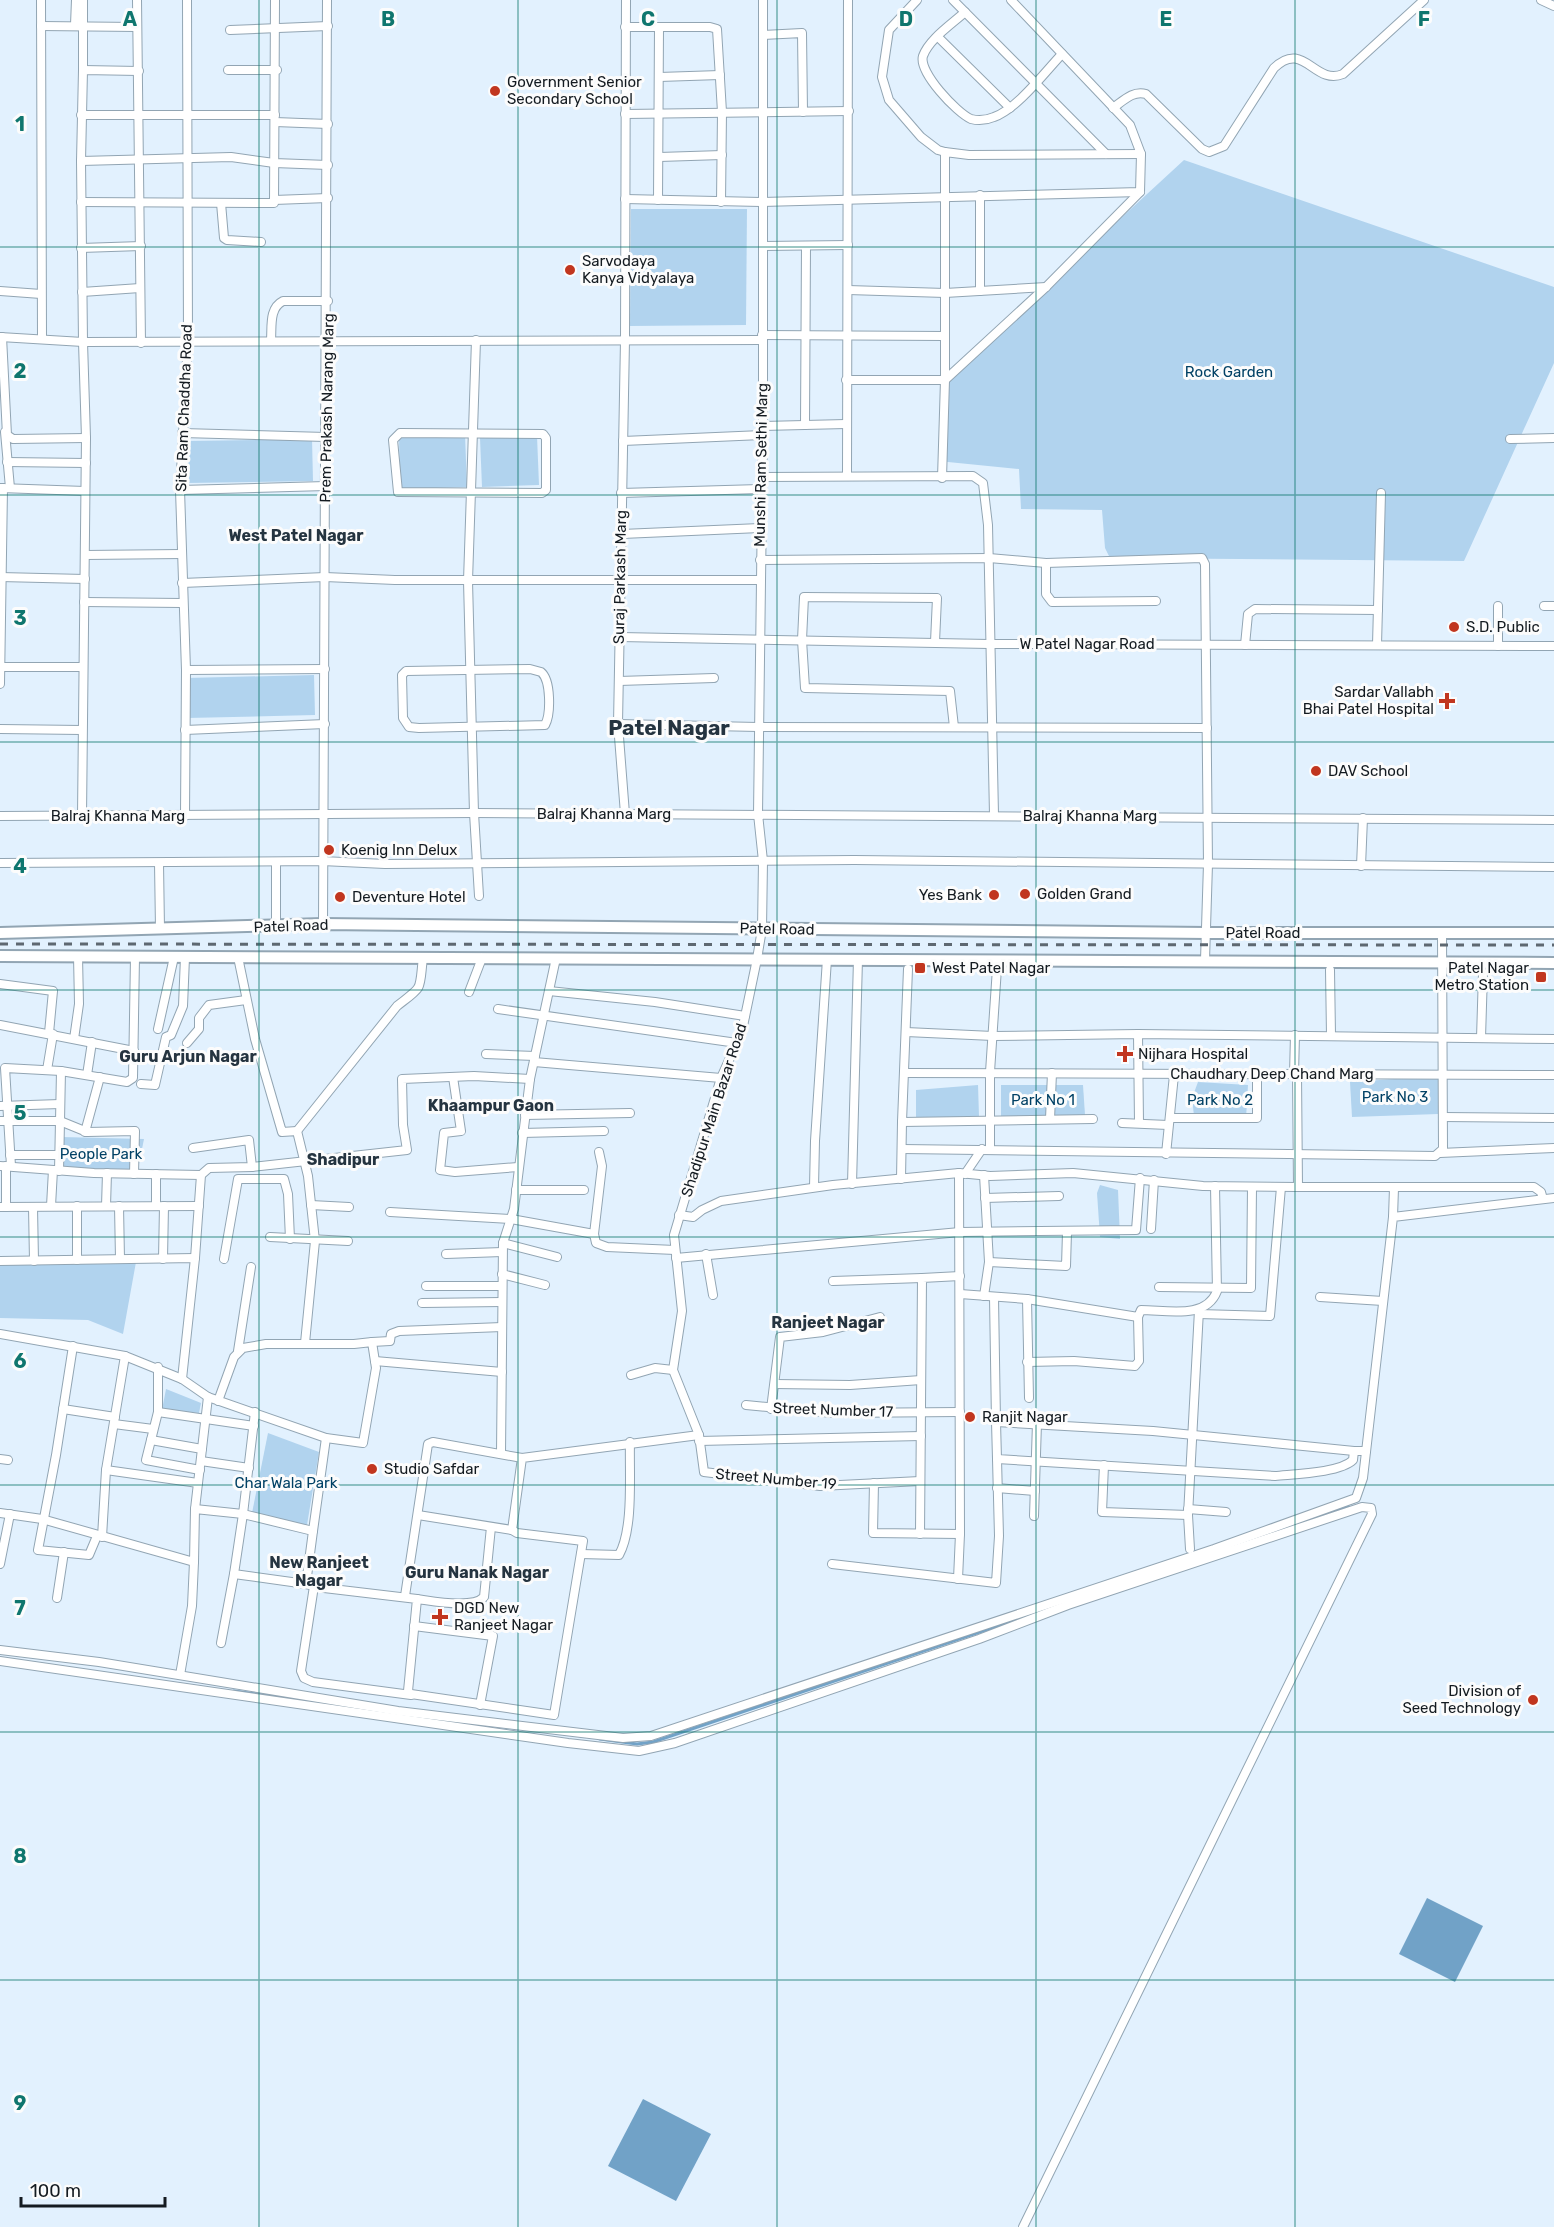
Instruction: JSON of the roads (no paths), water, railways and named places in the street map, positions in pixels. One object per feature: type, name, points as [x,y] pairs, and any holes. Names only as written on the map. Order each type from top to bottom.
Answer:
[{"type":"main road","name":"Patel Road","points":[[0,933],[323,924],[1207,933],[1554,933]]},
{"type":"main road","name":"Patel Road","points":[[0,956],[1554,963]]},
{"type":"street","points":[[42,0],[42,339]]},
{"type":"street","points":[[76,0],[83,70],[81,292],[86,438],[82,816]]},
{"type":"street","points":[[79,25],[83,0]]},
{"type":"street","points":[[136,0],[141,343]]},
{"type":"street","name":"Sita Ram Chaddha Road","points":[[185,816],[186,670],[180,490],[188,340],[187,0]]},
{"type":"street","points":[[274,200],[277,70],[275,0]]},
{"type":"street","name":"Prem Prakash Narang Marg","points":[[323,924],[322,814],[326,724],[328,340],[327,0]]},
{"type":"street","name":"Suraj Parkash Marg","points":[[625,814],[618,724],[625,340],[626,0]]},
{"type":"street","name":"Munshi Ram Sethi Marg","points":[[762,929],[763,861],[758,814],[758,727],[762,430],[763,0]]},
{"type":"street","points":[[847,476],[848,0]]},
{"type":"street","points":[[917,0],[888,30],[882,77],[889,100],[921,137],[938,150],[969,155],[1141,154]]},
{"type":"street","points":[[953,0],[1106,154]]},
{"type":"street","points":[[1113,108],[1133,94],[1139,92],[1146,94],[1202,149],[1217,151],[1224,146],[1274,68],[1282,60],[1291,57],[1301,59],[1327,76],[1335,77],[1343,74],[1424,0]]},
{"type":"street","points":[[1541,0],[1554,6]]},
{"type":"street","points":[[846,380],[945,380],[1046,287],[1131,204],[1140,192],[1141,154],[1130,125],[1062,54],[1017,2]]},
{"type":"street","points":[[964,12],[927,50],[922,66],[926,75],[962,114],[973,119],[984,120],[997,116],[1010,108],[1062,54]]},
{"type":"street","points":[[41,26],[137,27]]},
{"type":"street","points":[[230,30],[328,26]]},
{"type":"street","points":[[625,27],[714,27],[718,34],[722,112],[721,202]]},
{"type":"street","points":[[658,200],[659,28]]},
{"type":"street","points":[[763,35],[802,33],[803,112]]},
{"type":"street","points":[[938,37],[1010,108]]},
{"type":"street","points":[[83,70],[138,71]]},
{"type":"street","points":[[228,70],[277,70]]},
{"type":"street","points":[[659,76],[720,75]]},
{"type":"street","points":[[625,114],[849,111]]},
{"type":"street","points":[[81,115],[187,114],[328,124]]},
{"type":"street","points":[[942,478],[945,380],[945,152]]},
{"type":"street","points":[[659,158],[722,154]]},
{"type":"street","points":[[81,161],[231,157],[274,163],[328,165]]},
{"type":"street","points":[[625,200],[761,202],[1140,192]]},
{"type":"street","points":[[980,195],[980,291]]},
{"type":"street","points":[[81,202],[274,203],[274,200],[328,198]]},
{"type":"street","points":[[221,202],[224,238],[261,242]]},
{"type":"street","points":[[763,246],[848,245]]},
{"type":"street","points":[[81,248],[141,246]]},
{"type":"street","points":[[805,425],[806,246]]},
{"type":"street","points":[[848,290],[945,293],[1046,287]]},
{"type":"street","points":[[81,292],[140,288]]},
{"type":"street","points":[[0,291],[41,294]]},
{"type":"street","points":[[271,340],[273,315],[278,304],[283,301],[328,301]]},
{"type":"street","points":[[0,684],[1,577],[7,462],[1,337],[141,343],[188,340],[625,340],[847,334],[945,336]]},
{"type":"street","points":[[476,340],[468,581],[474,813],[480,896]]},
{"type":"street","points":[[623,441],[805,425],[846,424]]},
{"type":"street","points":[[5,430],[13,439],[86,438]]},
{"type":"street","points":[[182,433],[327,437]]},
{"type":"street","points":[[400,433],[473,434],[545,435],[546,490],[542,493],[398,492],[393,440],[400,433]]},
{"type":"street","points":[[1510,439],[1554,438]]},
{"type":"street","points":[[7,462],[86,463]]},
{"type":"street","points":[[761,477],[942,478],[973,476],[983,483],[989,558],[988,644],[994,815]]},
{"type":"street","points":[[180,490],[326,486]]},
{"type":"street","points":[[4,488],[85,491]]},
{"type":"street","points":[[621,494],[760,489]]},
{"type":"street","points":[[1377,645],[1381,493]]},
{"type":"street","points":[[622,534],[760,528]]},
{"type":"street","points":[[85,555],[182,554]]},
{"type":"street","points":[[760,560],[989,558],[1046,563],[1202,558],[1205,564],[1208,816],[1205,960]]},
{"type":"street","points":[[1046,563],[1046,594],[1052,602],[1156,601]]},
{"type":"street","points":[[1,577],[85,579]]},
{"type":"street","points":[[182,583],[325,577],[468,581],[760,580]]},
{"type":"street","points":[[935,642],[937,598],[804,597],[802,640],[805,688],[950,691],[954,728]]},
{"type":"street","points":[[84,602],[182,603]]},
{"type":"street","points":[[1498,606],[1498,646]]},
{"type":"street","points":[[1544,606],[1554,606]]},
{"type":"street","points":[[1245,645],[1248,614],[1255,609],[1378,610]]},
{"type":"street","name":"W Patel Nagar Road","points":[[620,637],[988,644],[1554,646]]},
{"type":"street","points":[[0,667],[83,667]]},
{"type":"street","points":[[186,670],[325,669]]},
{"type":"street","points":[[530,669],[541,672],[546,679],[547,723],[542,726],[472,728],[409,727],[404,722],[402,713],[404,672],[471,670],[530,669]]},
{"type":"street","points":[[619,681],[714,678]]},
{"type":"street","points":[[185,730],[326,724]]},
{"type":"street","points":[[618,724],[758,727],[1207,728]]},
{"type":"street","points":[[0,729],[82,730]]},
{"type":"street","name":"Balraj Khanna Marg","points":[[0,816],[474,813],[1554,820]]},
{"type":"street","points":[[1361,866],[1363,818]]},
{"type":"street","points":[[0,863],[763,861],[1554,867]]},
{"type":"street","points":[[159,863],[160,929]]},
{"type":"street","points":[[276,863],[276,927]]},
{"type":"street","name":"Shadipur Main Bazar Road","points":[[673,1370],[682,1311],[674,1235],[721,1078],[737,1043],[745,1016],[762,929]]},
{"type":"street","points":[[1440,1153],[1443,1149],[1444,1073],[1442,933]]},
{"type":"street","points":[[74,1039],[79,1004],[78,956]]},
{"type":"street","points":[[135,957],[133,1078],[130,1081],[61,1071],[3,1067],[4,1121],[10,1155],[6,1166],[3,1207],[199,1206]]},
{"type":"street","points":[[158,1029],[179,957]]},
{"type":"street","points":[[141,1084],[155,1085],[166,1037],[171,1035],[183,1006],[179,957]]},
{"type":"street","points":[[238,957],[246,1000],[282,1132],[297,1131],[330,1093],[363,1046],[397,1006],[419,989],[423,957]]},
{"type":"street","points":[[469,992],[482,957]]},
{"type":"street","points":[[501,1454],[502,1243],[511,1219],[530,1078],[556,958]]},
{"type":"street","points":[[814,1187],[827,959]]},
{"type":"street","points":[[852,1184],[858,959]]},
{"type":"street","points":[[958,1579],[962,1174],[986,1150],[990,1119],[990,1072],[997,968]]},
{"type":"street","points":[[901,1179],[908,969]]},
{"type":"street","points":[[1330,970],[1331,1035]]},
{"type":"street","points":[[1481,1038],[1483,973]]},
{"type":"street","points":[[0,984],[54,991],[47,1070]]},
{"type":"street","points":[[549,991],[655,1002],[745,1016]]},
{"type":"street","points":[[187,1043],[199,1029],[199,1018],[209,1005],[246,1000]]},
{"type":"street","points":[[498,1009],[737,1043]]},
{"type":"street","points":[[0,1025],[134,1052]]},
{"type":"street","points":[[906,1032],[993,1036],[1331,1035],[1554,1039]]},
{"type":"street","points":[[1138,1034],[1139,1123]]},
{"type":"street","points":[[1294,1035],[1299,1156],[1298,1187]]},
{"type":"street","points":[[87,1075],[92,1042]]},
{"type":"street","points":[[486,1054],[721,1078]]},
{"type":"street","points":[[51,1206],[59,1155],[61,1071]]},
{"type":"street","name":"Chaudhary Deep Chand Marg","points":[[905,1073],[1554,1075]]},
{"type":"street","points":[[1050,1119],[1052,1073]]},
{"type":"street","points":[[1122,1123],[1257,1118],[1257,1074]]},
{"type":"street","points":[[1166,1154],[1174,1075]]},
{"type":"street","points":[[85,1132],[100,1077]]},
{"type":"street","points":[[453,1077],[461,1131],[444,1133],[440,1170],[518,1167]]},
{"type":"street","points":[[182,1379],[201,1175],[208,1168],[252,1167],[407,1150],[403,1125],[402,1079],[530,1078]]},
{"type":"street","points":[[4,1106],[60,1104]]},
{"type":"street","points":[[525,1115],[630,1113]]},
{"type":"street","points":[[1443,1117],[1554,1118]]},
{"type":"street","points":[[902,1122],[1093,1119]]},
{"type":"street","points":[[4,1121],[60,1121],[85,1132],[135,1131],[134,1174]]},
{"type":"street","points":[[297,1131],[305,1160],[315,1241],[305,1343]]},
{"type":"street","points":[[522,1133],[604,1131]]},
{"type":"street","points":[[193,1149],[249,1140],[252,1167]]},
{"type":"street","points":[[902,1149],[1435,1156],[1440,1153],[1554,1148]]},
{"type":"street","points":[[599,1152],[602,1166],[594,1234],[596,1243],[602,1246],[642,1247],[675,1254],[706,1254],[960,1232],[1136,1230],[1140,1178]]},
{"type":"street","points":[[10,1155],[59,1155]]},
{"type":"street","points":[[6,1166],[107,1173],[201,1175]]},
{"type":"street","points":[[106,1206],[107,1173]]},
{"type":"street","points":[[679,1215],[693,1217],[702,1210],[721,1202],[814,1187],[962,1174],[1073,1173],[1215,1186],[1252,1187],[1534,1187],[1542,1192],[1543,1199]]},
{"type":"street","points":[[156,1174],[164,1259]]},
{"type":"street","points":[[984,1175],[989,1262],[984,1296]]},
{"type":"street","points":[[224,1259],[238,1179],[284,1179],[288,1194],[290,1239]]},
{"type":"street","points":[[1151,1229],[1154,1180]]},
{"type":"street","points":[[1190,1549],[1188,1512],[1199,1312],[1213,1300],[1217,1289],[1215,1186]]},
{"type":"street","points":[[1159,1287],[1251,1288],[1252,1187]]},
{"type":"street","points":[[1027,1362],[1074,1361],[1135,1366],[1139,1361],[1138,1317],[1141,1310],[1270,1316],[1281,1187]]},
{"type":"street","points":[[0,1650],[180,1675],[398,1711],[622,1738],[651,1737],[1214,1550],[1349,1501],[1360,1492],[1366,1451],[1393,1216],[1394,1188]]},
{"type":"street","points":[[516,1190],[584,1190]]},
{"type":"street","points":[[985,1198],[1059,1196]]},
{"type":"street","points":[[1393,1216],[1554,1198]]},
{"type":"street","points":[[77,1206],[77,1260]]},
{"type":"street","points":[[119,1206],[120,1259]]},
{"type":"street","points":[[311,1206],[349,1207]]},
{"type":"street","points":[[33,1207],[34,1261]]},
{"type":"street","points":[[390,1212],[511,1219],[594,1234]]},
{"type":"street","points":[[989,1262],[1066,1266],[1067,1232]]},
{"type":"street","points":[[270,1237],[348,1241]]},
{"type":"street","points":[[502,1243],[557,1257]]},
{"type":"street","points":[[446,1254],[502,1252]]},
{"type":"street","points":[[706,1254],[713,1295]]},
{"type":"street","points":[[0,1261],[195,1258]]},
{"type":"street","points":[[218,1401],[238,1351],[251,1267]]},
{"type":"street","points":[[502,1274],[546,1286]]},
{"type":"street","points":[[833,1281],[960,1276]]},
{"type":"street","points":[[920,1534],[922,1278]]},
{"type":"street","points":[[426,1286],[502,1286]]},
{"type":"street","points":[[960,1294],[1027,1299],[1138,1317]]},
{"type":"street","points":[[832,1564],[996,1583],[999,1536],[994,1297]]},
{"type":"street","points":[[1320,1297],[1383,1301]]},
{"type":"street","points":[[1027,1299],[1029,1398]]},
{"type":"street","points":[[422,1303],[502,1302]]},
{"type":"street","points":[[771,1409],[780,1337],[824,1332],[880,1317]]},
{"type":"street","points":[[238,1351],[253,1345],[354,1344],[390,1341],[391,1334],[399,1331],[502,1327]]},
{"type":"street","points":[[0,1334],[125,1356],[158,1367],[218,1401],[326,1438],[363,1443],[371,1405],[375,1361],[372,1342]]},
{"type":"street","points":[[73,1346],[38,1550],[89,1555],[100,1537],[106,1470],[125,1356]]},
{"type":"street","points":[[375,1361],[502,1372]]},
{"type":"street","points":[[158,1367],[158,1412],[146,1460],[200,1466],[249,1468]]},
{"type":"street","points":[[631,1375],[655,1368],[673,1370],[699,1438]]},
{"type":"street","points":[[775,1384],[850,1386],[921,1380]]},
{"type":"street","points":[[180,1675],[192,1606],[195,1509],[208,1397]]},
{"type":"street","name":"Street Number 17","points":[[746,1405],[833,1413],[960,1412]]},
{"type":"street","points":[[63,1409],[153,1429]]},
{"type":"street","points":[[158,1412],[254,1426]]},
{"type":"street","points":[[221,1643],[243,1514],[255,1412]]},
{"type":"street","points":[[996,1422],[1194,1435],[1366,1451]]},
{"type":"street","points":[[1034,1516],[1037,1423]]},
{"type":"street","points":[[405,1596],[430,1443],[522,1458],[630,1442],[699,1438],[921,1436]]},
{"type":"street","points":[[326,1438],[313,1531],[301,1671],[304,1678],[313,1682],[552,1715],[555,1713],[581,1554],[581,1539],[517,1533],[512,1530],[418,1515]]},
{"type":"street","name":"Street Number 19","points":[[699,1438],[704,1472],[820,1486],[921,1481]]},
{"type":"street","points":[[151,1440],[202,1449]]},
{"type":"street","points":[[581,1554],[620,1555],[623,1549],[628,1516],[630,1442]]},
{"type":"street","points":[[997,1459],[1275,1476],[1309,1473],[1349,1464],[1354,1451]]},
{"type":"street","points":[[512,1530],[522,1458]]},
{"type":"street","points":[[1104,1465],[1102,1512],[1226,1512]]},
{"type":"street","points":[[106,1470],[198,1482]]},
{"type":"street","points":[[874,1483],[873,1533],[960,1534]]},
{"type":"street","points":[[997,1488],[1035,1491]]},
{"type":"street","points":[[0,1661],[568,1743],[639,1751],[675,1743],[817,1695],[1200,1560],[1362,1507],[1371,1508],[1372,1514],[1023,2227]]},
{"type":"street","points":[[195,1509],[243,1514],[313,1531]]},
{"type":"street","points":[[0,1513],[44,1520],[194,1562]]},
{"type":"street","points":[[0,1564],[10,1514]]},
{"type":"street","points":[[234,1574],[417,1599],[448,1602],[480,1601],[484,1597],[491,1527]]},
{"type":"street","points":[[57,1598],[64,1552]]},
{"type":"street","points":[[412,1695],[408,1691],[417,1599]]},
{"type":"street","points":[[414,1626],[493,1636],[480,1705]]},
{"type":"waterway","points":[[1294,1526],[1349,1507]]},
{"type":"waterway","points":[[600,1739],[637,1744],[653,1742],[1048,1609]]},
{"type":"waterway","points":[[234,1691],[332,1704]]},
{"type":"railway","points":[[0,944],[1554,945]]},
{"type":"place","name":"Government Senior Secondary School","points":[[495,91]]},
{"type":"place","name":"Sarvodaya Kanya Vidyalaya","points":[[570,270]]},
{"type":"place","name":"S.D. Public","points":[[1454,627]]},
{"type":"place","name":"Sardar Vallabh Bhai Patel Hospital","points":[[1447,701]]},
{"type":"place","name":"DAV School","points":[[1316,771]]},
{"type":"place","name":"Koenig Inn Delux","points":[[329,850]]},
{"type":"place","name":"Golden Grand","points":[[1025,894]]},
{"type":"place","name":"Yes Bank","points":[[994,895]]},
{"type":"place","name":"Deventure Hotel","points":[[340,897]]},
{"type":"place","name":"West Patel Nagar","points":[[920,968]]},
{"type":"place","name":"Patel Nagar Metro Station","points":[[1541,977]]},
{"type":"place","name":"Nijhara Hospital","points":[[1125,1054]]},
{"type":"place","name":"Ranjit Nagar","points":[[970,1417]]},
{"type":"place","name":"Studio Safdar","points":[[372,1469]]},
{"type":"place","name":"DGD New Ranjeet Nagar","points":[[440,1617]]},
{"type":"place","name":"Division of Seed Technology","points":[[1533,1700]]},
{"type":"district","name":"West Patel Nagar","points":[[296,535]]},
{"type":"district","name":"Patel Nagar","points":[[669,727]]},
{"type":"district","name":"Guru Arjun Nagar","points":[[188,1056]]},
{"type":"district","name":"Khaampur Gaon","points":[[491,1105]]},
{"type":"district","name":"Shadipur","points":[[343,1159]]},
{"type":"district","name":"Ranjeet Nagar","points":[[828,1322]]},
{"type":"district","name":"New Ranjeet Nagar","points":[[319,1571]]},
{"type":"district","name":"Guru Nanak Nagar","points":[[477,1572]]},
{"type":"park label","name":"Rock Garden","points":[[1229,372]]},
{"type":"park label","name":"Park No 3","points":[[1395,1097]]},
{"type":"park label","name":"Park No 1","points":[[1043,1100]]},
{"type":"park label","name":"Park No 2","points":[[1220,1100]]},
{"type":"park label","name":"People Park","points":[[101,1154]]},
{"type":"park label","name":"Char Wala Park","points":[[286,1483]]}]
